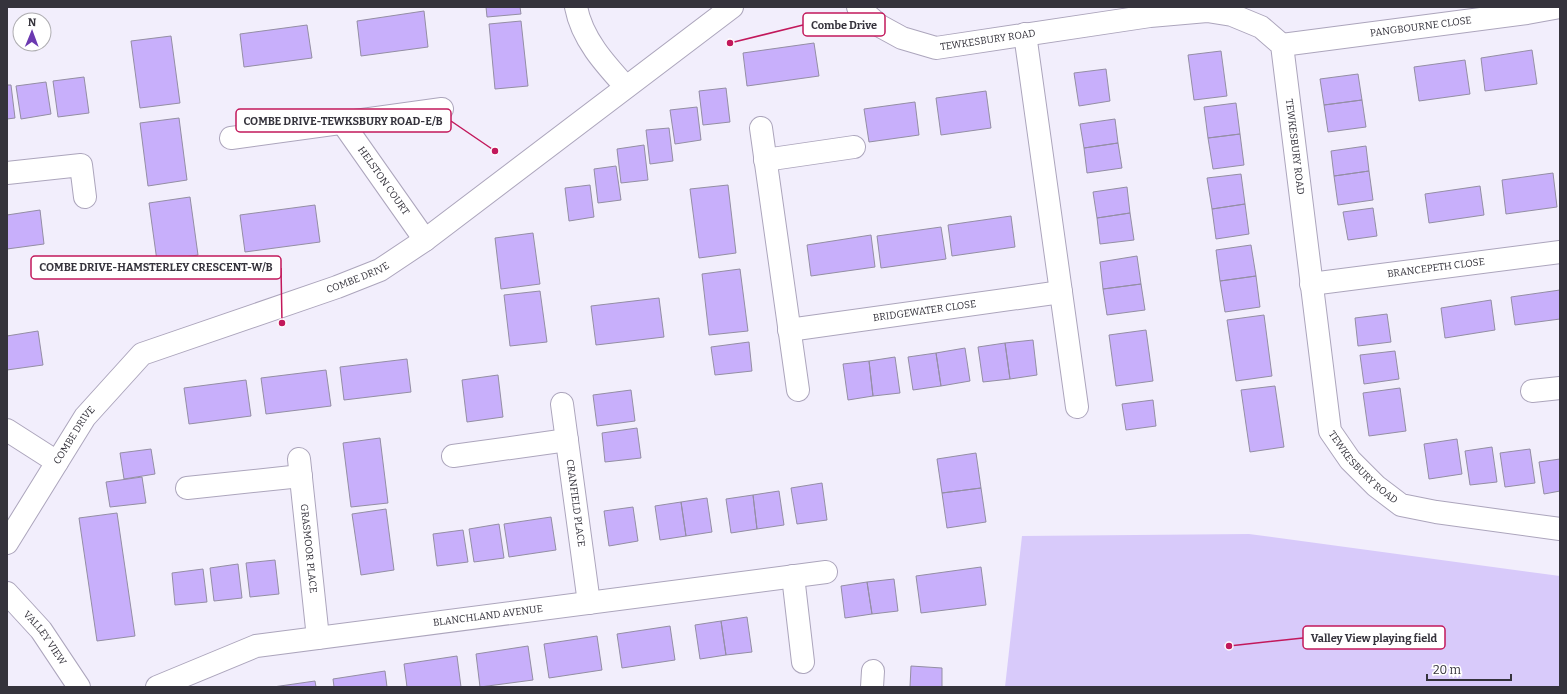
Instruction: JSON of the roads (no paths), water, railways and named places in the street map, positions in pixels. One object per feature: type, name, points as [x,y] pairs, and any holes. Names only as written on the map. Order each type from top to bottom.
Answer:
[{"type":"street","points":[[576,7],[578,21],[586,37],[608,67],[626,88]]},
{"type":"street","name":"COMBE DRIVE","points":[[7,543],[85,417],[142,354],[337,287],[373,273],[425,240],[732,7]]},
{"type":"street","name":"TEWKESBURY ROAD","points":[[858,7],[880,26],[902,38],[936,48],[1150,16],[1206,11],[1232,15],[1261,26],[1282,45],[1330,431],[1350,460],[1376,486],[1401,505],[1436,512],[1560,529]]},
{"type":"street","name":"PANGBOURNE CLOSE","points":[[1282,45],[1527,13],[1560,7]]},
{"type":"street","points":[[1024,34],[1077,407]]},
{"type":"street","points":[[231,138],[442,109]]},
{"type":"street","name":"HELSTON COURT","points":[[342,122],[425,240]]},
{"type":"street","points":[[761,128],[798,390]]},
{"type":"street","points":[[765,160],[854,147]]},
{"type":"street","points":[[7,173],[82,164],[85,197]]},
{"type":"street","name":"BRANCEPETH CLOSE","points":[[1311,284],[1560,252]]},
{"type":"street","name":"BRIDGEWATER CLOSE","points":[[789,330],[1061,292]]},
{"type":"street","points":[[1532,392],[1560,388]]},
{"type":"street","name":"CRANFIELD PLACE","points":[[562,404],[589,603]]},
{"type":"street","points":[[7,430],[57,462]]},
{"type":"street","points":[[453,456],[567,440]]},
{"type":"street","name":"GRASMOOR PLACE","points":[[187,488],[300,468],[318,638]]},
{"type":"street","name":"BLANCHLAND AVENUE","points":[[157,687],[256,646],[826,572]]},
{"type":"street","points":[[793,576],[803,662]]},
{"type":"street","name":"VALLEY VIEW","points":[[7,593],[40,630],[79,687]]},
{"type":"place","name":"Combe Drive","points":[[730,43]]},
{"type":"place","name":"COMBE DRIVE-TEWKSBURY ROAD-E/B","points":[[495,151]]},
{"type":"place","name":"COMBE DRIVE-HAMSTERLEY CRESCENT-W/B","points":[[282,323]]},
{"type":"place","name":"Valley View playing field","points":[[1229,646]]}]
